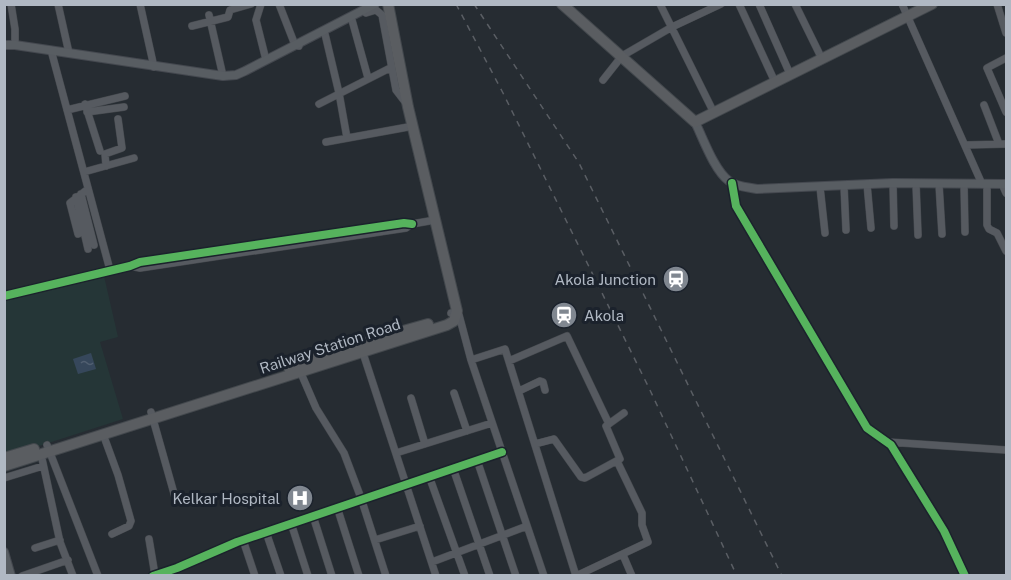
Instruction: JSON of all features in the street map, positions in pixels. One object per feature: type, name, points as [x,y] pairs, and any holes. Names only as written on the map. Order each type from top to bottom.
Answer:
[{"type":"highway","points":[[388,4],[432,220],[454,314]]},
{"type":"highway","points":[[563,5],[695,122],[932,5]]},
{"type":"highway","points":[[408,106],[406,117],[408,127],[432,220]]},
{"type":"highway","name":"Railway Station Road","points":[[4,458],[45,454],[152,415],[361,348],[447,325],[454,321],[454,314]]},
{"type":"highway","name":"Railway Station Road","points":[[4,466],[45,454],[152,415],[300,371],[361,348]]},
{"type":"main road","points":[[4,45],[223,76],[236,75],[375,4]]},
{"type":"main road","points":[[695,122],[714,162],[727,180],[757,189],[893,183],[985,184],[1005,187]]},
{"type":"main road","points":[[4,552],[11,576]]},
{"type":"main road","points":[[4,570],[6,576]]},
{"type":"street","points":[[11,4],[15,45]]},
{"type":"street","points":[[58,4],[69,53]]},
{"type":"street","points":[[140,4],[154,67]]},
{"type":"street","points":[[192,26],[210,18],[228,17],[230,10],[251,4]]},
{"type":"street","points":[[261,4],[256,20],[266,60]]},
{"type":"street","points":[[279,4],[299,46],[374,9],[381,13],[397,93],[408,106]]},
{"type":"street","points":[[603,80],[622,56],[672,27],[721,4]]},
{"type":"street","points":[[740,4],[775,82]]},
{"type":"street","points":[[759,4],[790,74]]},
{"type":"street","points":[[795,4],[822,59]]},
{"type":"street","points":[[902,4],[985,184],[987,225],[989,229],[997,233],[1006,251]]},
{"type":"street","points":[[997,4],[1006,33]]},
{"type":"street","points":[[663,6],[714,112]]},
{"type":"street","points":[[210,18],[223,76]]},
{"type":"street","points":[[352,20],[368,78]]},
{"type":"street","points":[[325,34],[347,138]]},
{"type":"street","points":[[51,50],[84,172],[82,193],[91,247]]},
{"type":"street","points":[[1006,58],[987,68],[1006,112]]},
{"type":"street","points":[[319,104],[392,67]]},
{"type":"street","points":[[86,108],[125,96]]},
{"type":"street","points":[[966,145],[1003,144],[984,105]]},
{"type":"street","points":[[67,110],[124,107]]},
{"type":"street","points":[[86,108],[100,151]]},
{"type":"street","points":[[106,166],[105,154],[122,148],[118,119]]},
{"type":"street","points":[[326,142],[408,127]]},
{"type":"street","points":[[84,172],[134,158]]},
{"type":"street","points":[[732,183],[736,206],[867,428],[888,442],[944,531],[965,576]]},
{"type":"street","points":[[893,183],[894,226]]},
{"type":"street","points":[[867,184],[871,228]]},
{"type":"street","points":[[916,184],[918,235]]},
{"type":"street","points":[[939,184],[942,234]]},
{"type":"street","points":[[964,184],[965,232]]},
{"type":"street","points":[[820,186],[825,233]]},
{"type":"street","points":[[844,186],[846,230]]},
{"type":"street","points":[[82,193],[110,270]]},
{"type":"street","points":[[78,234],[70,203],[82,193]]},
{"type":"street","points":[[4,296],[140,262],[432,220]]},
{"type":"street","points":[[454,314],[459,315],[471,360],[544,576]]},
{"type":"street","points":[[509,361],[567,336],[609,424]]},
{"type":"street","points":[[361,348],[436,576]]},
{"type":"street","points":[[471,360],[505,349],[576,575],[623,555],[649,540],[642,525],[642,513],[617,461]]},
{"type":"street","points":[[300,371],[316,408],[344,453],[386,576]]},
{"type":"street","points":[[519,391],[540,381],[543,382],[545,390]]},
{"type":"street","points":[[454,393],[467,431]]},
{"type":"street","points":[[411,398],[425,444]]},
{"type":"street","points":[[535,444],[554,439],[583,479],[620,458],[606,427],[624,413]]},
{"type":"street","points":[[152,415],[175,496]]},
{"type":"street","points":[[396,453],[492,423]]},
{"type":"street","points":[[103,434],[132,521],[129,526],[112,534]]},
{"type":"street","points":[[888,442],[1006,450]]},
{"type":"street","points":[[149,539],[154,575],[178,572],[243,540],[405,483],[502,452]]},
{"type":"street","points":[[4,478],[45,454]]},
{"type":"street","points":[[45,454],[60,540],[73,576]]},
{"type":"street","points":[[45,454],[98,576]]},
{"type":"street","points":[[477,460],[516,576]]},
{"type":"street","points":[[453,468],[490,576]]},
{"type":"street","points":[[429,476],[465,576]]},
{"type":"street","points":[[337,507],[359,576]]},
{"type":"street","points":[[313,516],[332,576]]},
{"type":"street","points":[[291,523],[308,576]]},
{"type":"street","points":[[375,540],[420,526]]},
{"type":"street","points":[[432,562],[527,526]]},
{"type":"street","points":[[266,532],[281,576]]},
{"type":"street","points":[[34,548],[60,540]]},
{"type":"street","points":[[243,540],[255,576]]},
{"type":"street","points":[[623,555],[632,576]]},
{"type":"street","points":[[22,576],[68,560]]},
{"type":"shaded area","points":[[104,276],[118,337],[100,342],[123,419],[5,457],[4,299],[28,291]]},
{"type":"water","points":[[91,353],[96,369],[78,374],[73,359]]},
{"type":"railway","points":[[456,4],[503,93],[649,388],[737,576]]},
{"type":"railway","points":[[474,4],[579,163],[782,576]]},
{"type":"cycle path","points":[[732,183],[736,206],[867,428],[891,445],[944,531],[965,576]]},
{"type":"cycle path","points":[[4,296],[140,262],[404,223],[412,224]]},
{"type":"cycle path","points":[[153,576],[237,542],[502,452]]},
{"type":"place","name":"Akola Junction","points":[[676,279]]},
{"type":"place","name":"Akola","points":[[564,315]]},
{"type":"place","name":"Kelkar Hospital","points":[[300,498]]}]
